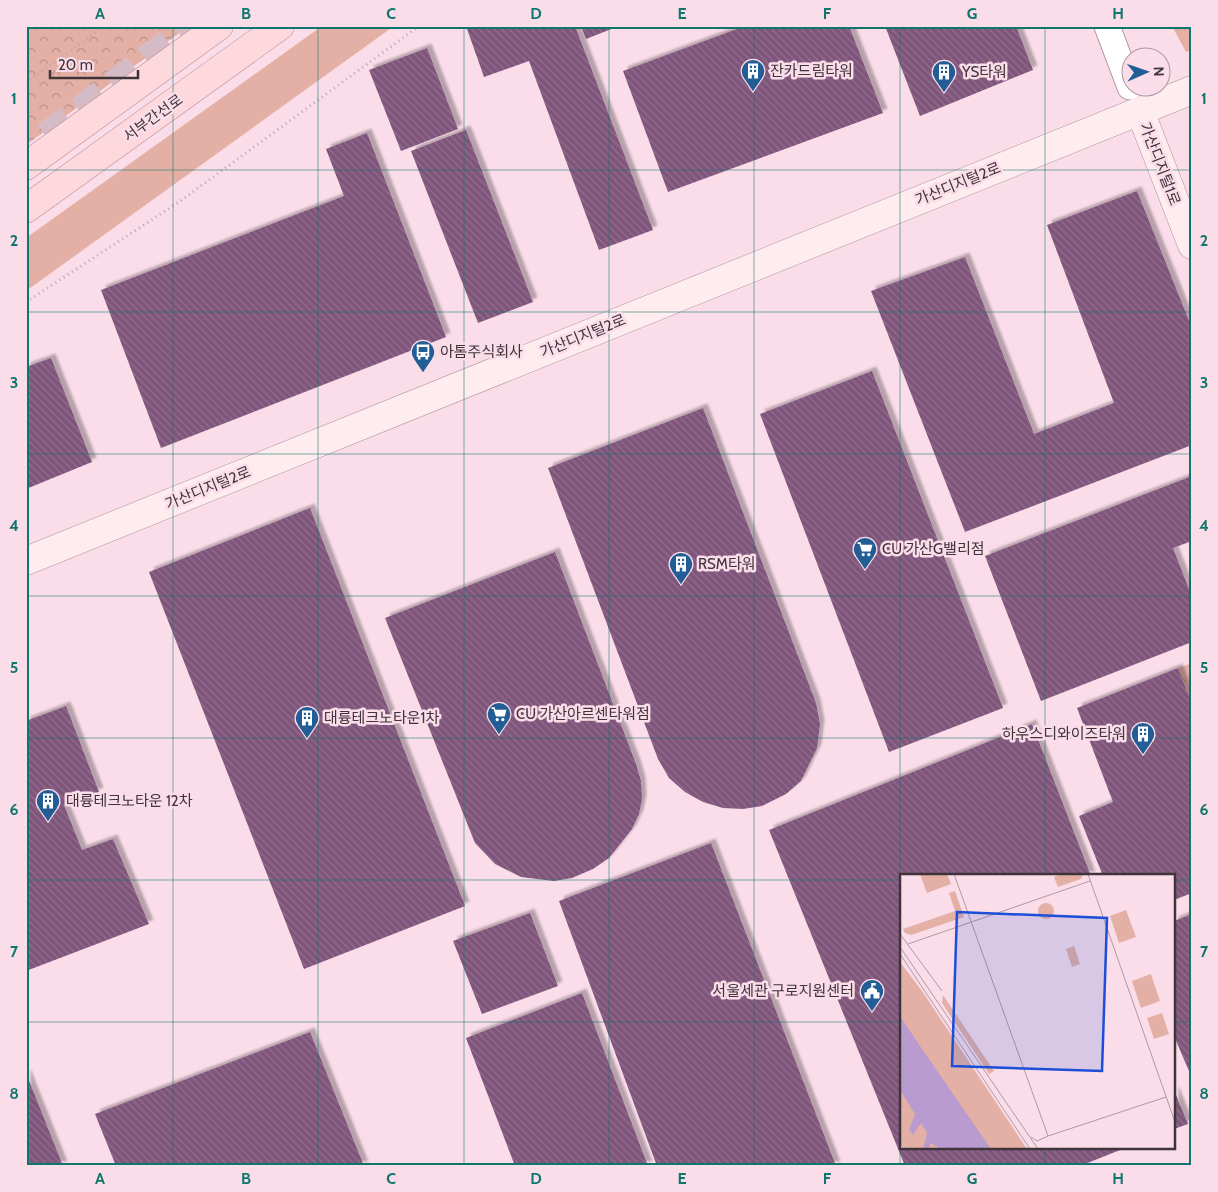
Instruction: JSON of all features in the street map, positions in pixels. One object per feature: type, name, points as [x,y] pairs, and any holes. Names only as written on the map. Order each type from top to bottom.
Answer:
[{"type":"main road","points":[[26,166],[219,26]]},
{"type":"main road","name":"서부간선로","points":[[26,209],[280,26]]},
{"type":"street","points":[[1107,26],[1120,59]]},
{"type":"street","name":"가산디지털2로","points":[[1170,92],[1192,90]]},
{"type":"street","name":"가산디지털2로","points":[[26,561],[1127,98]]},
{"type":"street","name":"가산디지털1로","points":[[1135,98],[1192,244]]},
{"type":"path","points":[[26,83],[104,26]]},
{"type":"path","points":[[26,302],[179,202],[419,26]]},
{"type":"green space","points":[[26,26],[189,26],[26,145]]},
{"type":"green space","points":[[322,26],[394,26],[26,291],[26,238]]},
{"type":"green space","points":[[1172,26],[1192,26],[1192,49],[1186,52]]},
{"type":"green space","points":[[1192,663],[1192,704],[1178,668]]},
{"type":"building","points":[[466,26],[575,26],[653,230],[599,250],[529,61],[484,77]]},
{"type":"building","points":[[581,26],[619,26],[586,39]]},
{"type":"building","name":"잔카드림타워","points":[[745,26],[849,26],[883,113],[668,192],[623,71]]},
{"type":"building","name":"YS타워","points":[[885,26],[1016,26],[1033,70],[920,116]]},
{"type":"building","points":[[427,48],[458,129],[401,151],[369,70]]},
{"type":"building","points":[[466,130],[533,302],[478,323],[411,151]]},
{"type":"building","points":[[367,133],[446,337],[161,448],[101,290],[344,196],[326,149]]},
{"type":"building","points":[[1137,191],[1192,328],[1192,445],[965,532],[871,291],[965,257],[1034,434],[1114,403],[1047,225]]},
{"type":"building","points":[[51,358],[92,462],[26,489],[26,367]]},
{"type":"building","points":[[872,371],[1003,708],[889,752],[760,414]]},
{"type":"building","name":"RSM타워","points":[[703,408],[816,703],[820,724],[817,748],[801,781],[786,794],[762,806],[743,809],[723,808],[703,802],[685,792],[669,778],[658,759],[548,468]]},
{"type":"building","points":[[1192,476],[1192,541],[1173,548],[1192,597],[1192,642],[1041,701],[985,556]]},
{"type":"building","name":"대륭테크노타운1차","points":[[310,508],[465,906],[304,969],[149,572]]},
{"type":"building","points":[[555,552],[636,764],[641,781],[642,799],[639,814],[632,829],[609,858],[593,869],[572,878],[554,881],[521,877],[495,864],[475,843],[385,618]]},
{"type":"building","name":"하우스디와이즈타워","points":[[1178,668],[1192,704],[1192,893],[1176,899],[1176,874],[1102,874],[1079,816],[1113,802],[1077,708]]},
{"type":"building","name":"대륭테크노타운 12차","points":[[66,706],[99,792],[64,805],[82,850],[113,839],[149,924],[26,971],[26,721]]},
{"type":"building","name":"서울세관 구로지원센터","points":[[1032,724],[1090,874],[900,874],[900,1150],[1120,1150],[1080,1166],[905,1166],[769,830]]},
{"type":"building","points":[[711,843],[836,1166],[657,1166],[559,901]]},
{"type":"building","points":[[530,913],[558,986],[482,1014],[453,941]]},
{"type":"building","points":[[1192,914],[1192,1078],[1176,1041],[1176,920]]},
{"type":"building","points":[[582,993],[648,1166],[515,1166],[466,1038]]},
{"type":"building","points":[[310,1032],[364,1166],[116,1166],[95,1114]]},
{"type":"building","points":[[26,1073],[63,1166],[26,1166]]},
{"type":"building","points":[[1176,1095],[1188,1124],[1176,1128]]},
{"type":"tunnel","points":[[46,136],[190,26]]},
{"type":"place","name":"잔카드림타워","points":[[753,92]]},
{"type":"place","name":"YS타워","points":[[944,93]]},
{"type":"place","name":"아톰주식회사","points":[[423,373]]},
{"type":"place","name":"CU 가산G밸리점","points":[[865,570]]},
{"type":"place","name":"RSM타워","points":[[681,585]]},
{"type":"place","name":"CU 가산아르센타워점","points":[[499,735]]},
{"type":"place","name":"대륭테크노타운1차","points":[[307,739]]},
{"type":"place","name":"하우스디와이즈타워","points":[[1143,755]]},
{"type":"place","name":"대륭테크노타운 12차","points":[[48,822]]},
{"type":"place","name":"서울세관 구로지원센터","points":[[872,1012]]}]
